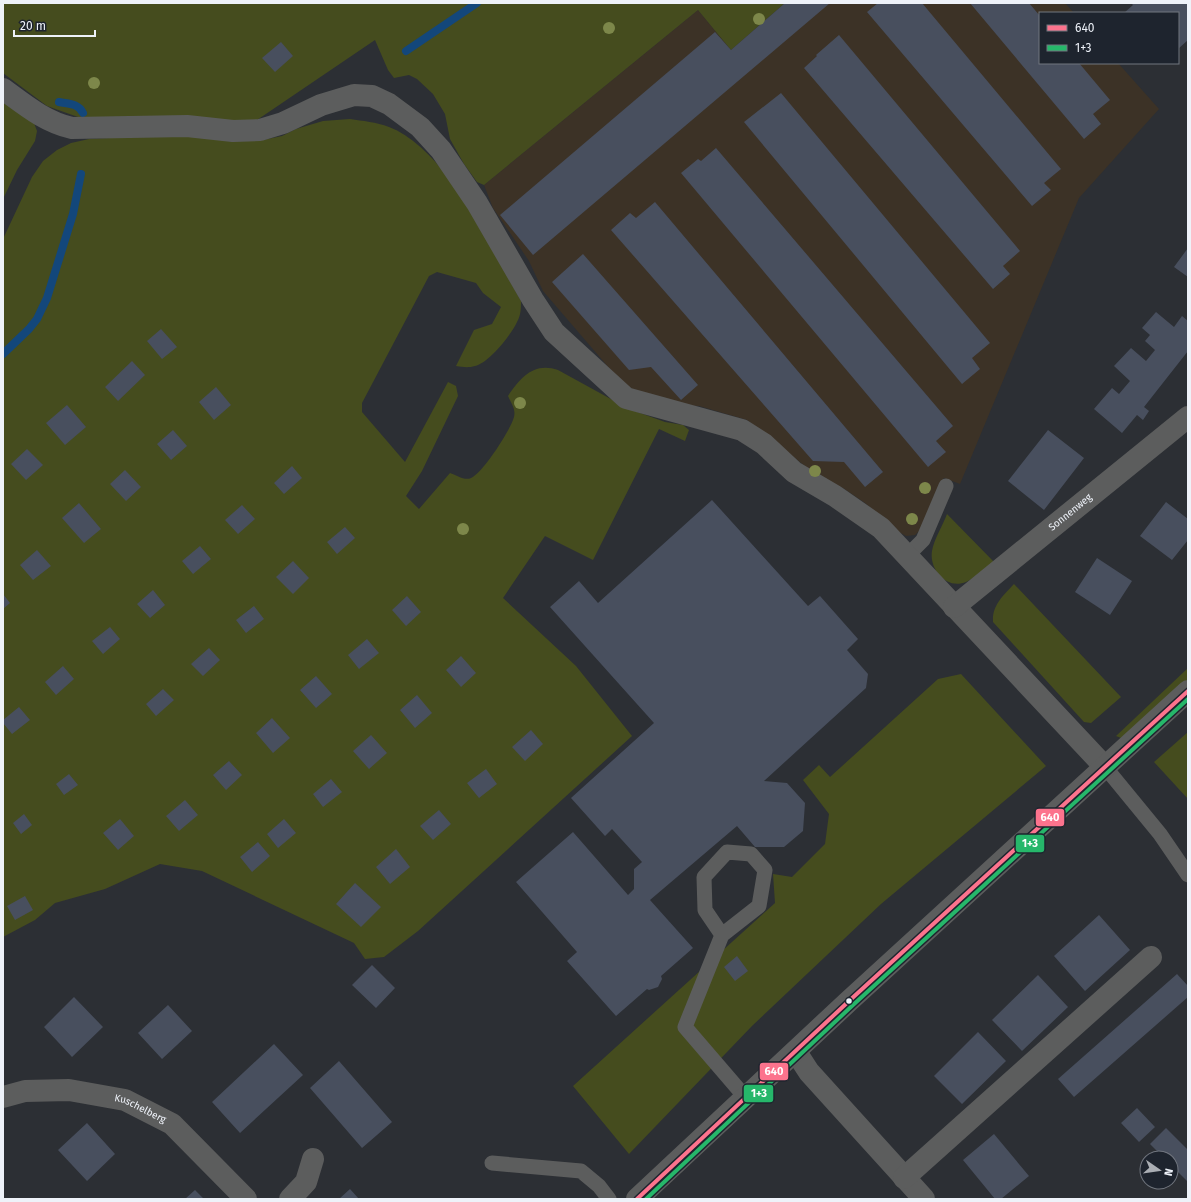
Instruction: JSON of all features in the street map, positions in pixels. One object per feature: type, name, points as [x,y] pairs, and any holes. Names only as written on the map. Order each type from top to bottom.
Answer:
[{"type":"street","points":[[3,89],[37,114],[57,124],[72,128],[188,126],[233,131],[260,130],[284,123],[321,105],[354,95],[372,96],[389,104],[420,127],[441,150],[477,202],[532,300],[554,332],[626,398],[742,430],[764,444],[794,472],[868,518],[881,528],[1105,767]]},
{"type":"street","name":"Sonnenweg","points":[[954,607],[1188,417]]},
{"type":"street","points":[[637,1199],[796,1052],[848,1001],[1188,691]]},
{"type":"street","points":[[904,1178],[1151,957]]},
{"type":"street","points":[[796,1052],[809,1072],[924,1199]]},
{"type":"street","name":"Kuschelberg","points":[[3,1097],[25,1091],[70,1090],[125,1100],[172,1124],[246,1199]]},
{"type":"street","points":[[290,1199],[306,1182],[312,1159]]},
{"type":"lane","points":[[907,556],[923,540],[946,486]]},
{"type":"lane","points":[[1105,767],[1160,834],[1188,875]]},
{"type":"lane","points":[[722,935],[705,910],[704,877],[727,852],[751,854],[765,870],[759,906],[722,935],[684,1027],[746,1098]]},
{"type":"lane","points":[[492,1163],[581,1171],[599,1186],[609,1199]]},
{"type":"shaded area","points":[[785,3],[1065,3],[1073,12],[1039,12],[1039,64],[1119,64],[1159,109],[1079,198],[960,484],[944,478],[939,485],[922,528],[915,535],[906,536],[899,532],[865,503],[843,488],[820,478],[747,420],[699,406],[677,405],[630,388],[622,383],[543,291],[529,261],[493,208],[484,185],[698,10],[731,50]]},
{"type":"green space","points":[[3,3],[785,3],[731,50],[698,10],[484,185],[477,182],[464,164],[450,139],[445,114],[433,94],[417,79],[409,75],[394,78],[388,70],[375,40],[257,120],[78,117],[47,106],[3,73]]},
{"type":"green space","points":[[3,102],[34,123],[37,131],[35,141],[17,170],[3,199]]},
{"type":"green space","points":[[350,119],[389,127],[410,139],[430,156],[449,178],[466,203],[482,229],[521,301],[521,309],[517,322],[505,341],[487,360],[475,366],[456,366],[474,330],[492,324],[501,307],[483,293],[476,283],[437,272],[429,276],[362,403],[362,412],[405,462],[448,382],[456,386],[458,396],[422,471],[406,496],[419,509],[450,473],[469,479],[489,460],[512,423],[514,417],[514,409],[508,396],[523,377],[535,370],[549,368],[558,370],[629,409],[665,422],[683,425],[689,430],[685,441],[659,429],[593,560],[545,536],[503,598],[576,666],[632,736],[418,931],[384,957],[365,959],[354,943],[202,871],[160,864],[105,889],[55,903],[35,920],[3,937],[3,239],[32,177],[43,161],[57,150],[71,143],[89,139],[193,134],[263,140],[282,136],[296,129],[323,121]]},
{"type":"green space","points":[[947,514],[994,562],[966,582],[959,584],[952,583],[940,576],[933,565],[932,551]]},
{"type":"green space","points":[[1014,584],[1121,697],[1091,723],[1084,722],[993,622],[996,606]]},
{"type":"green space","points":[[1188,668],[1188,681],[1121,738],[1116,736]]},
{"type":"green space","points":[[961,674],[1046,766],[881,904],[752,1026],[629,1154],[573,1086],[775,903],[773,874],[792,877],[825,844],[829,814],[803,780],[819,765],[830,777],[938,679]]},
{"type":"green space","points":[[1188,732],[1188,799],[1154,762]]},
{"type":"building","points":[[785,3],[830,3],[533,255],[500,215],[715,32],[731,50]]},
{"type":"building","points":[[878,3],[922,3],[1061,169],[1044,183],[1051,190],[1032,206],[867,12]]},
{"type":"building","points":[[970,3],[1029,3],[1039,15],[1039,64],[1080,64],[1110,100],[1093,114],[1101,124],[1084,139]]},
{"type":"building","points":[[1131,3],[1188,3],[1188,40],[1179,48],[1179,12],[1125,12],[1133,5]]},
{"type":"building","points":[[839,35],[1020,251],[1003,266],[1010,274],[993,289],[804,68],[817,56],[816,55]]},
{"type":"building","points":[[281,42],[293,56],[275,72],[262,58]]},
{"type":"building","points":[[781,93],[990,343],[972,358],[980,369],[962,384],[744,122]]},
{"type":"building","points":[[716,148],[953,426],[936,441],[946,452],[928,467],[681,173],[698,159],[701,161]]},
{"type":"building","points":[[655,202],[883,472],[865,487],[844,462],[813,461],[611,230],[630,213],[636,218]]},
{"type":"building","points":[[1188,248],[1188,277],[1174,267]]},
{"type":"building","points":[[583,254],[698,385],[681,400],[651,367],[629,370],[552,282]]},
{"type":"building","points":[[1156,312],[1174,327],[1182,316],[1188,321],[1188,351],[1144,407],[1149,411],[1143,420],[1137,415],[1122,433],[1094,409],[1112,388],[1119,394],[1130,381],[1114,366],[1131,348],[1146,361],[1155,350],[1145,341],[1150,335],[1142,328]]},
{"type":"building","points":[[161,329],[177,347],[162,359],[147,341]]},
{"type":"building","points":[[132,361],[145,375],[118,401],[105,387]]},
{"type":"building","points":[[216,387],[231,405],[214,420],[199,402]]},
{"type":"building","points":[[67,405],[86,427],[65,445],[46,423]]},
{"type":"building","points":[[173,430],[187,446],[171,460],[157,444]]},
{"type":"building","points":[[1048,430],[1084,458],[1044,510],[1008,481]]},
{"type":"building","points":[[27,449],[43,465],[26,480],[11,464]]},
{"type":"building","points":[[292,466],[302,478],[284,494],[274,483]]},
{"type":"building","points":[[125,470],[141,487],[126,501],[110,484]]},
{"type":"building","points":[[712,500],[808,606],[820,596],[858,639],[847,650],[868,674],[866,688],[764,781],[787,783],[805,803],[803,831],[784,847],[755,847],[737,826],[650,900],[693,948],[661,976],[662,979],[658,987],[649,990],[647,989],[616,1016],[567,961],[577,952],[516,882],[573,832],[628,895],[634,889],[634,869],[642,862],[612,829],[605,836],[571,798],[654,723],[550,607],[579,581],[598,603]]},
{"type":"building","points":[[1166,502],[1188,519],[1188,540],[1172,560],[1140,536]]},
{"type":"building","points":[[79,503],[101,529],[84,543],[62,518]]},
{"type":"building","points":[[242,505],[255,519],[238,534],[225,520]]},
{"type":"building","points":[[345,527],[355,538],[337,554],[327,542]]},
{"type":"building","points":[[200,546],[211,559],[193,574],[182,561]]},
{"type":"building","points":[[37,550],[51,566],[33,580],[20,565]]},
{"type":"building","points":[[1097,558],[1132,581],[1110,615],[1075,592]]},
{"type":"building","points":[[293,561],[309,578],[293,594],[276,577]]},
{"type":"building","points":[[153,590],[165,605],[150,618],[137,604]]},
{"type":"building","points":[[3,594],[10,603],[3,609]]},
{"type":"building","points":[[407,596],[421,612],[406,626],[392,610]]},
{"type":"building","points":[[254,606],[264,619],[246,633],[236,620]]},
{"type":"building","points":[[110,627],[120,639],[103,654],[92,641]]},
{"type":"building","points":[[367,639],[379,653],[359,669],[348,655]]},
{"type":"building","points":[[209,648],[220,660],[203,676],[191,664]]},
{"type":"building","points":[[461,656],[476,673],[461,687],[446,670]]},
{"type":"building","points":[[63,666],[74,679],[56,695],[45,682]]},
{"type":"building","points":[[316,676],[332,694],[316,708],[300,690]]},
{"type":"building","points":[[163,689],[174,700],[156,716],[146,704]]},
{"type":"building","points":[[417,695],[432,713],[415,728],[400,710]]},
{"type":"building","points":[[19,707],[30,720],[12,734],[3,723],[3,720]]},
{"type":"building","points":[[272,718],[290,738],[273,753],[256,733]]},
{"type":"building","points":[[531,730],[543,744],[525,761],[512,747]]},
{"type":"building","points":[[371,735],[387,753],[369,769],[353,751]]},
{"type":"building","points":[[229,761],[242,775],[226,790],[213,775]]},
{"type":"building","points":[[486,769],[497,784],[479,798],[467,783]]},
{"type":"building","points":[[69,774],[78,785],[64,795],[56,784]]},
{"type":"building","points":[[331,779],[342,792],[323,807],[313,794]]},
{"type":"building","points":[[185,800],[198,815],[179,831],[166,816]]},
{"type":"building","points":[[439,810],[451,824],[433,840],[420,826]]},
{"type":"building","points":[[24,814],[32,825],[21,834],[13,823]]},
{"type":"building","points":[[120,819],[134,836],[118,850],[103,833]]},
{"type":"building","points":[[284,819],[296,833],[278,848],[267,834]]},
{"type":"building","points":[[258,842],[270,856],[252,872],[240,857]]},
{"type":"building","points":[[396,849],[410,867],[390,884],[376,867]]},
{"type":"building","points":[[355,883],[381,907],[361,927],[336,904]]},
{"type":"building","points":[[25,896],[33,910],[15,920],[7,906]]},
{"type":"building","points":[[1099,915],[1130,950],[1085,991],[1054,956]]},
{"type":"building","points":[[737,956],[748,971],[735,981],[724,967]]},
{"type":"building","points":[[372,965],[395,988],[376,1008],[352,985]]},
{"type":"building","points":[[1177,974],[1188,986],[1188,997],[1074,1097],[1058,1079]]},
{"type":"building","points":[[1038,975],[1068,1007],[1022,1051],[992,1020]]},
{"type":"building","points":[[74,997],[103,1027],[72,1057],[44,1027]]},
{"type":"building","points":[[168,1005],[192,1031],[162,1059],[138,1033]]},
{"type":"building","points":[[978,1032],[1006,1061],[962,1104],[934,1076]]},
{"type":"building","points":[[274,1044],[303,1075],[240,1133],[212,1102]]},
{"type":"building","points":[[339,1061],[392,1122],[362,1148],[310,1088]]},
{"type":"building","points":[[1137,1108],[1155,1127],[1139,1142],[1121,1123]]},
{"type":"building","points":[[87,1123],[115,1154],[87,1181],[58,1150]]},
{"type":"building","points":[[1166,1128],[1188,1150],[1188,1182],[1179,1173],[1179,1150],[1156,1150],[1150,1144]]},
{"type":"building","points":[[994,1134],[1029,1176],[1001,1199],[995,1199],[963,1160]]},
{"type":"building","points":[[350,1189],[359,1199],[339,1199]]},
{"type":"building","points":[[195,1190],[204,1199],[185,1199]]},
{"type":"waterway","points":[[406,51],[477,3]]},
{"type":"waterway","points":[[59,102],[76,106],[83,113]]},
{"type":"waterway","points":[[3,354],[29,329],[37,319],[47,298],[73,214],[81,174]]},
{"type":"transit line","name":"640","points":[[637,1199],[849,1001],[1188,691]]},
{"type":"transit line","name":"1+3","points":[[646,1199],[853,1005],[1188,699]]}]
